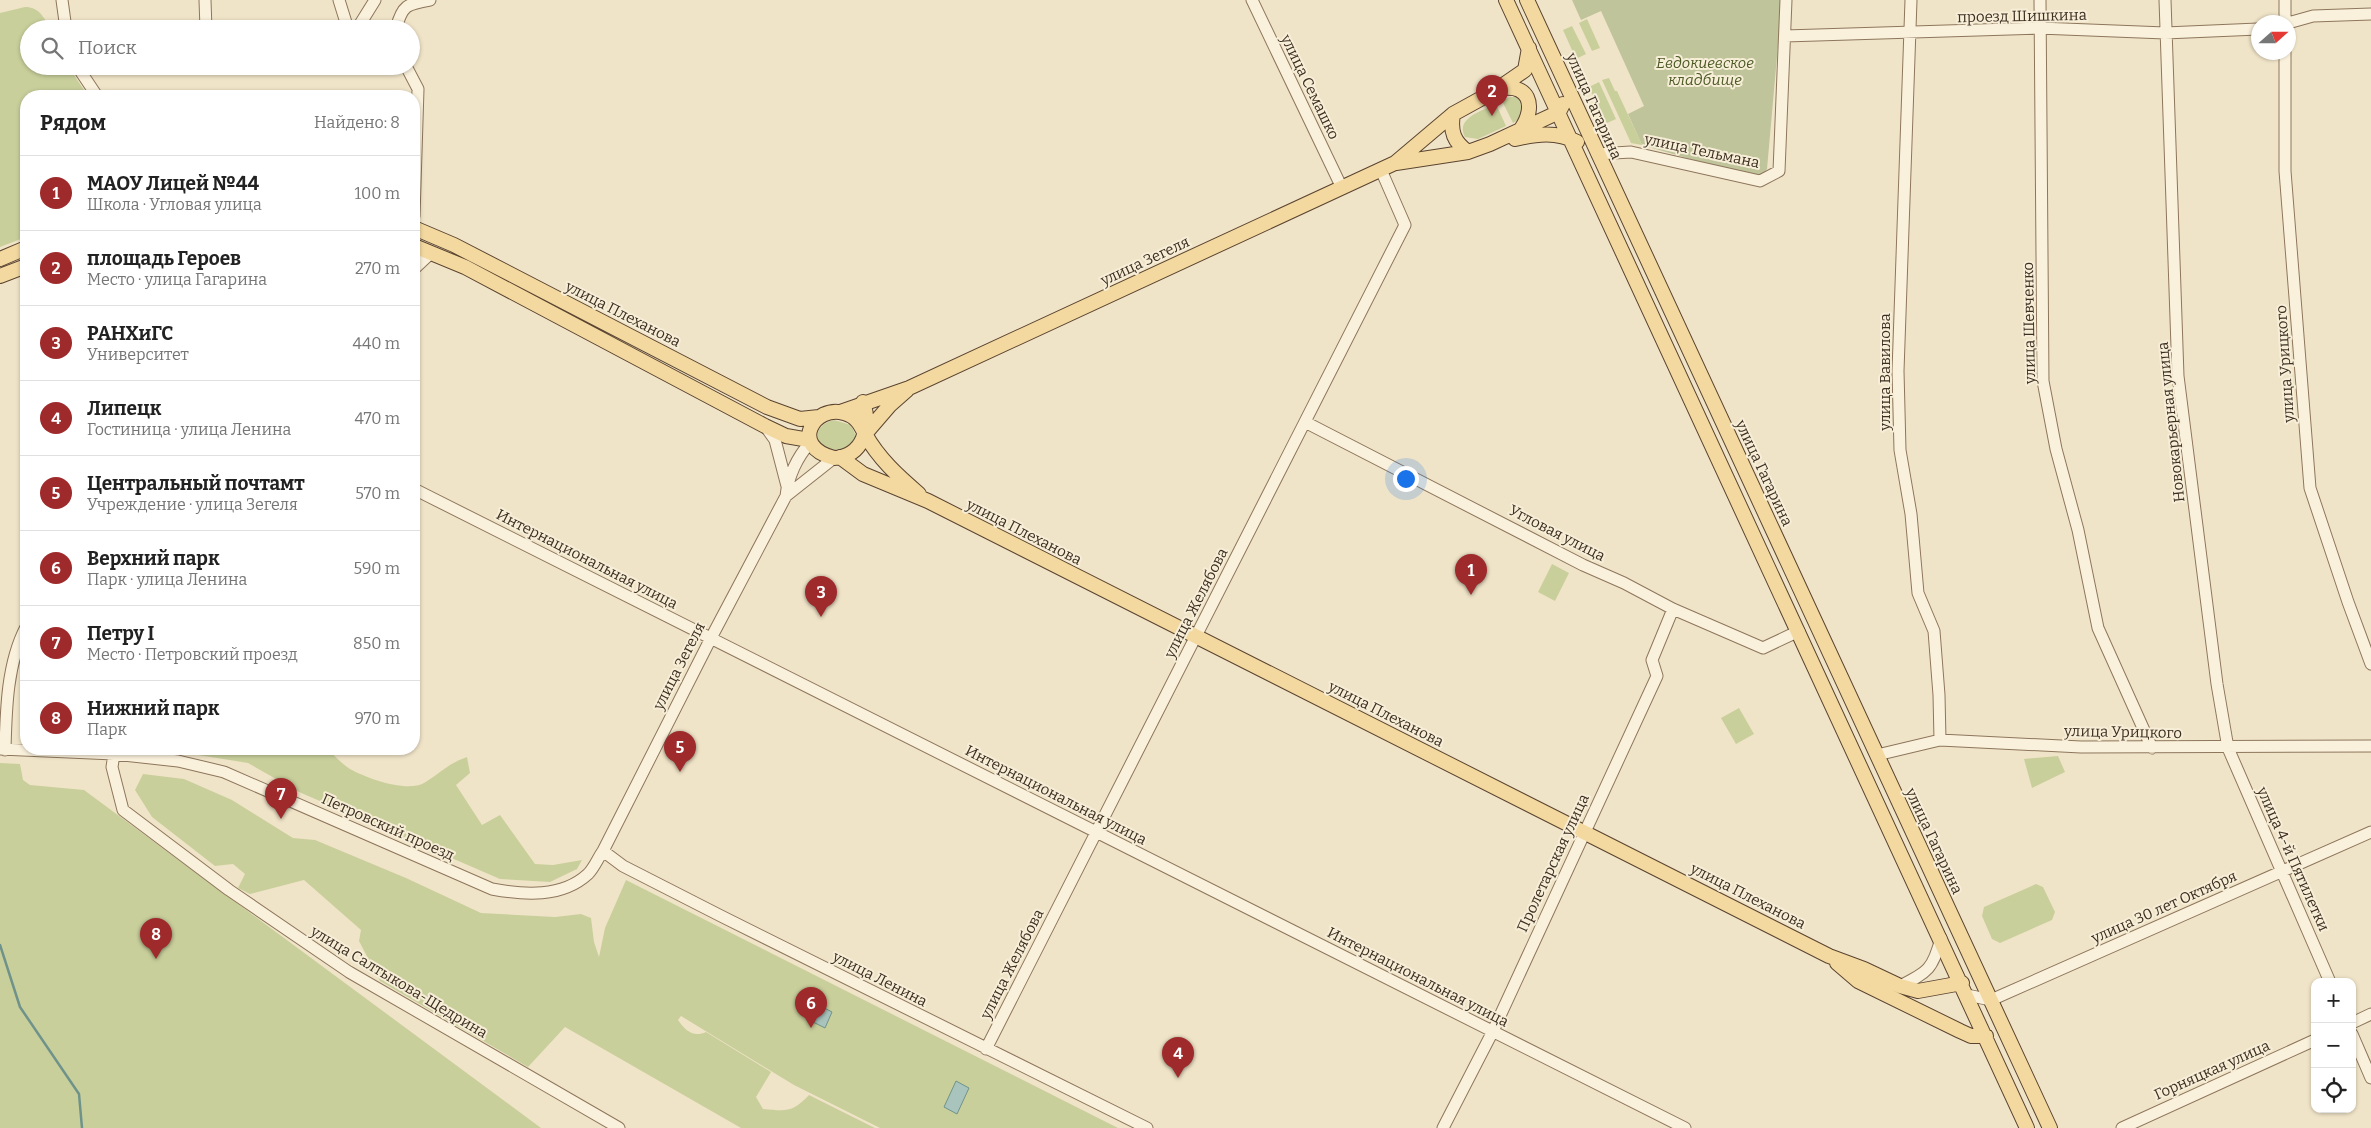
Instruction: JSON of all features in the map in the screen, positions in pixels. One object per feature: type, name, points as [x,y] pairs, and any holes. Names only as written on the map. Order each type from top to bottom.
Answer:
[{"type":"main road","points":[[1506,0],[1572,139],[2028,1128]]},
{"type":"main road","name":"улица Гагарина","points":[[1527,0],[2050,1128]]},
{"type":"main road","points":[[1395,163],[1453,114],[1497,89],[1525,70],[1529,48]]},
{"type":"main road","points":[[1395,163],[1468,152],[1490,144],[1559,112],[1565,100],[1566,83]]},
{"type":"main road","points":[[1497,89],[1511,86],[1523,92],[1527,98],[1530,104],[1529,118],[1520,130]]},
{"type":"main road","points":[[1453,114],[1451,125],[1453,136],[1459,145],[1468,152]]},
{"type":"main road","points":[[1490,144],[1537,134],[1558,134],[1572,139],[1597,154]]},
{"type":"main road","name":"улица Зегеля","points":[[840,412],[863,402],[909,388],[1395,163]]},
{"type":"main road","name":"улица Плеханова","points":[[420,231],[454,245],[760,404],[800,418],[819,417]]},
{"type":"main road","points":[[420,248],[465,267],[765,426],[786,436],[809,441],[820,453],[837,458],[859,446],[865,434],[867,422],[863,402]]},
{"type":"main road","points":[[0,259],[20,251]]},
{"type":"main road","points":[[0,276],[20,268]]},
{"type":"main road","name":"улица Зегеля","points":[[865,434],[909,388]]},
{"type":"main road","points":[[809,441],[810,431],[819,417],[830,412],[840,412],[854,418],[865,434]]},
{"type":"main road","name":"улица Плеханова","points":[[865,434],[887,466],[928,501]]},
{"type":"main road","name":"улица Плеханова","points":[[837,458],[863,474],[928,501],[1829,956],[1918,992],[1965,989]]},
{"type":"main road","points":[[1856,754],[1866,758],[1877,755]]},
{"type":"main road","name":"улица Плеханова","points":[[1829,956],[1858,981],[1971,1036],[1986,1036]]},
{"type":"main road","points":[[1965,989],[1972,960]]},
{"type":"main road","points":[[1908,1004],[1965,989],[1990,1000]]},
{"type":"street","points":[[62,0],[65,20]]},
{"type":"street","points":[[205,0],[206,20]]},
{"type":"street","points":[[338,0],[345,20]]},
{"type":"street","points":[[363,20],[375,0]]},
{"type":"street","points":[[398,20],[400,12],[412,3],[430,0]]},
{"type":"street","name":"улица Семашко","points":[[1252,0],[1342,188]]},
{"type":"street","name":"улица Тельмана","points":[[1597,154],[1631,152],[1760,181],[1778,171],[1786,0]]},
{"type":"street","name":"улица Вавилова","points":[[1911,0],[1898,371],[1900,450],[1911,514],[1918,593],[1934,631],[1940,740]]},
{"type":"street","name":"улица Шевченко","points":[[2040,0],[2043,381],[2056,449],[2078,530],[2098,628],[2152,748]]},
{"type":"street","name":"Новокарьерная улица","points":[[2165,0],[2178,376],[2205,573],[2214,666],[2228,748]]},
{"type":"street","points":[[2285,0],[2286,15]]},
{"type":"street","points":[[2296,21],[2313,16],[2371,14]]},
{"type":"street","name":"проезд Шишкина","points":[[1785,36],[2039,28],[2165,32],[2251,29]]},
{"type":"street","name":"улица Урицкого","points":[[2285,60],[2285,171],[2310,488],[2371,664]]},
{"type":"street","points":[[83,75],[93,90]]},
{"type":"street","points":[[411,75],[418,90]]},
{"type":"street","name":"улица Желябова","points":[[986,1049],[1405,225],[1380,170]]},
{"type":"street","points":[[420,263],[431,253]]},
{"type":"street","name":"Угловая улица","points":[[1305,422],[1673,608],[1763,648],[1799,631]]},
{"type":"street","points":[[765,426],[775,440],[786,491]]},
{"type":"street","name":"улица Зегеля","points":[[603,851],[786,491],[809,441]]},
{"type":"street","name":"улица Зегеля","points":[[786,491],[837,458]]},
{"type":"street","name":"Интернациональная улица","points":[[420,492],[1685,1128]]},
{"type":"street","name":"Пролетарская улица","points":[[1443,1128],[1493,1031],[1658,676],[1652,660],[1673,608]]},
{"type":"street","points":[[3,749],[12,668],[20,638]]},
{"type":"street","name":"улица Урицкого","points":[[1877,755],[1940,740],[2081,747],[2152,748],[2371,746]]},
{"type":"street","name":"улица 4-й Пятилетки","points":[[2228,748],[2283,870],[2328,978]]},
{"type":"street","name":"Петровский проезд","points":[[3,749],[20,750]]},
{"type":"street","name":"улица Салтыкова-Щедрина","points":[[114,755],[112,768],[124,810],[229,890],[349,972],[618,1128]]},
{"type":"street","name":"Петровский проезд","points":[[123,755],[178,761],[224,772],[492,889],[515,894],[558,891],[589,873],[603,851]]},
{"type":"street","name":"улица 30 лет Октября","points":[[1990,1000],[2371,832]]},
{"type":"street","name":"улица Ленина","points":[[603,851],[623,866],[1147,1128]]},
{"type":"street","points":[[1900,986],[1922,975],[1935,960],[1941,938]]},
{"type":"street","points":[[2356,1021],[2371,1014]]},
{"type":"street","name":"Горняцкая улица","points":[[2122,1128],[2311,1042]]},
{"type":"street","points":[[2356,1043],[2371,1078]]},
{"type":"green space","name":"Евдокиевское кладбище","points":[[1572,0],[1782,0],[1767,169],[1759,179],[1642,145],[1628,114],[1644,106],[1601,11],[1581,20]]},
{"type":"green space","points":[[30,7],[37,11],[45,20],[20,20],[20,75],[74,75],[84,90],[20,90],[20,239],[0,247],[0,13]]},
{"type":"green space","points":[[1587,19],[1600,48],[1592,51],[1579,23]]},
{"type":"green space","points":[[1572,26],[1586,54],[1576,59],[1563,30]]},
{"type":"green space","points":[[1609,78],[1642,145],[1631,143],[1602,80]]},
{"type":"green space","points":[[1599,82],[1616,119],[1605,124],[1589,87]]},
{"type":"green space","points":[[1510,97],[1519,97],[1525,101],[1520,119],[1513,123],[1502,101]]},
{"type":"green space","points":[[1496,104],[1506,126],[1478,139],[1465,137],[1463,130],[1467,120],[1471,116]]},
{"type":"green space","points":[[834,420],[851,425],[856,436],[849,446],[833,449],[818,441],[817,437],[821,427],[827,422]]},
{"type":"green space","points":[[1552,564],[1569,573],[1555,601],[1538,592]]},
{"type":"green space","points":[[1739,708],[1754,734],[1736,744],[1721,718]]},
{"type":"green space","points":[[198,755],[333,755],[344,765],[357,773],[387,783],[408,786],[417,786],[424,783],[449,766],[467,757],[470,773],[456,785],[482,825],[500,815],[535,864],[553,865],[582,860],[577,869],[550,882],[500,879],[299,792],[248,763]]},
{"type":"green space","points":[[2058,756],[2065,772],[2032,788],[2024,759]]},
{"type":"green space","points":[[0,763],[20,764],[23,780],[30,785],[84,790],[541,1128],[0,1128]]},
{"type":"green space","points":[[143,774],[184,779],[232,800],[293,838],[315,840],[406,878],[481,913],[555,917],[581,914],[591,918],[594,942],[599,957],[605,928],[626,880],[1118,1128],[880,1128],[794,1085],[681,1016],[678,1020],[690,1032],[701,1034],[706,1032],[771,1072],[756,1097],[763,1109],[788,1110],[798,1105],[809,1095],[875,1128],[741,1128],[565,1027],[528,1067],[380,981],[359,941],[361,930],[304,880],[250,894],[238,888],[245,874],[233,864],[215,866],[152,817],[135,790]]},
{"type":"green space","points":[[2036,884],[2043,887],[2055,912],[2052,920],[2000,943],[1992,939],[1982,916],[1984,907]]},
{"type":"water","points":[[815,1003],[832,1012],[825,1028],[807,1019]]},
{"type":"water","points":[[956,1081],[969,1088],[957,1114],[944,1107]]},
{"type":"waterway","points":[[0,945],[20,1007],[79,1094],[82,1128]]},
{"type":"place","name":"площадь Героев","points":[[1492,116]]},
{"type":"place","name":"МАОУ Лицей №44","points":[[1471,595]]},
{"type":"place","name":"РАНХиГС","points":[[821,617]]},
{"type":"place","name":"Центральный почтамт","points":[[680,772]]},
{"type":"place","name":"Петру I","points":[[281,819]]},
{"type":"place","name":"Нижний парк","points":[[156,959]]},
{"type":"place","name":"Верхний парк","points":[[811,1028]]},
{"type":"place","name":"Липецк","points":[[1178,1078]]}]
